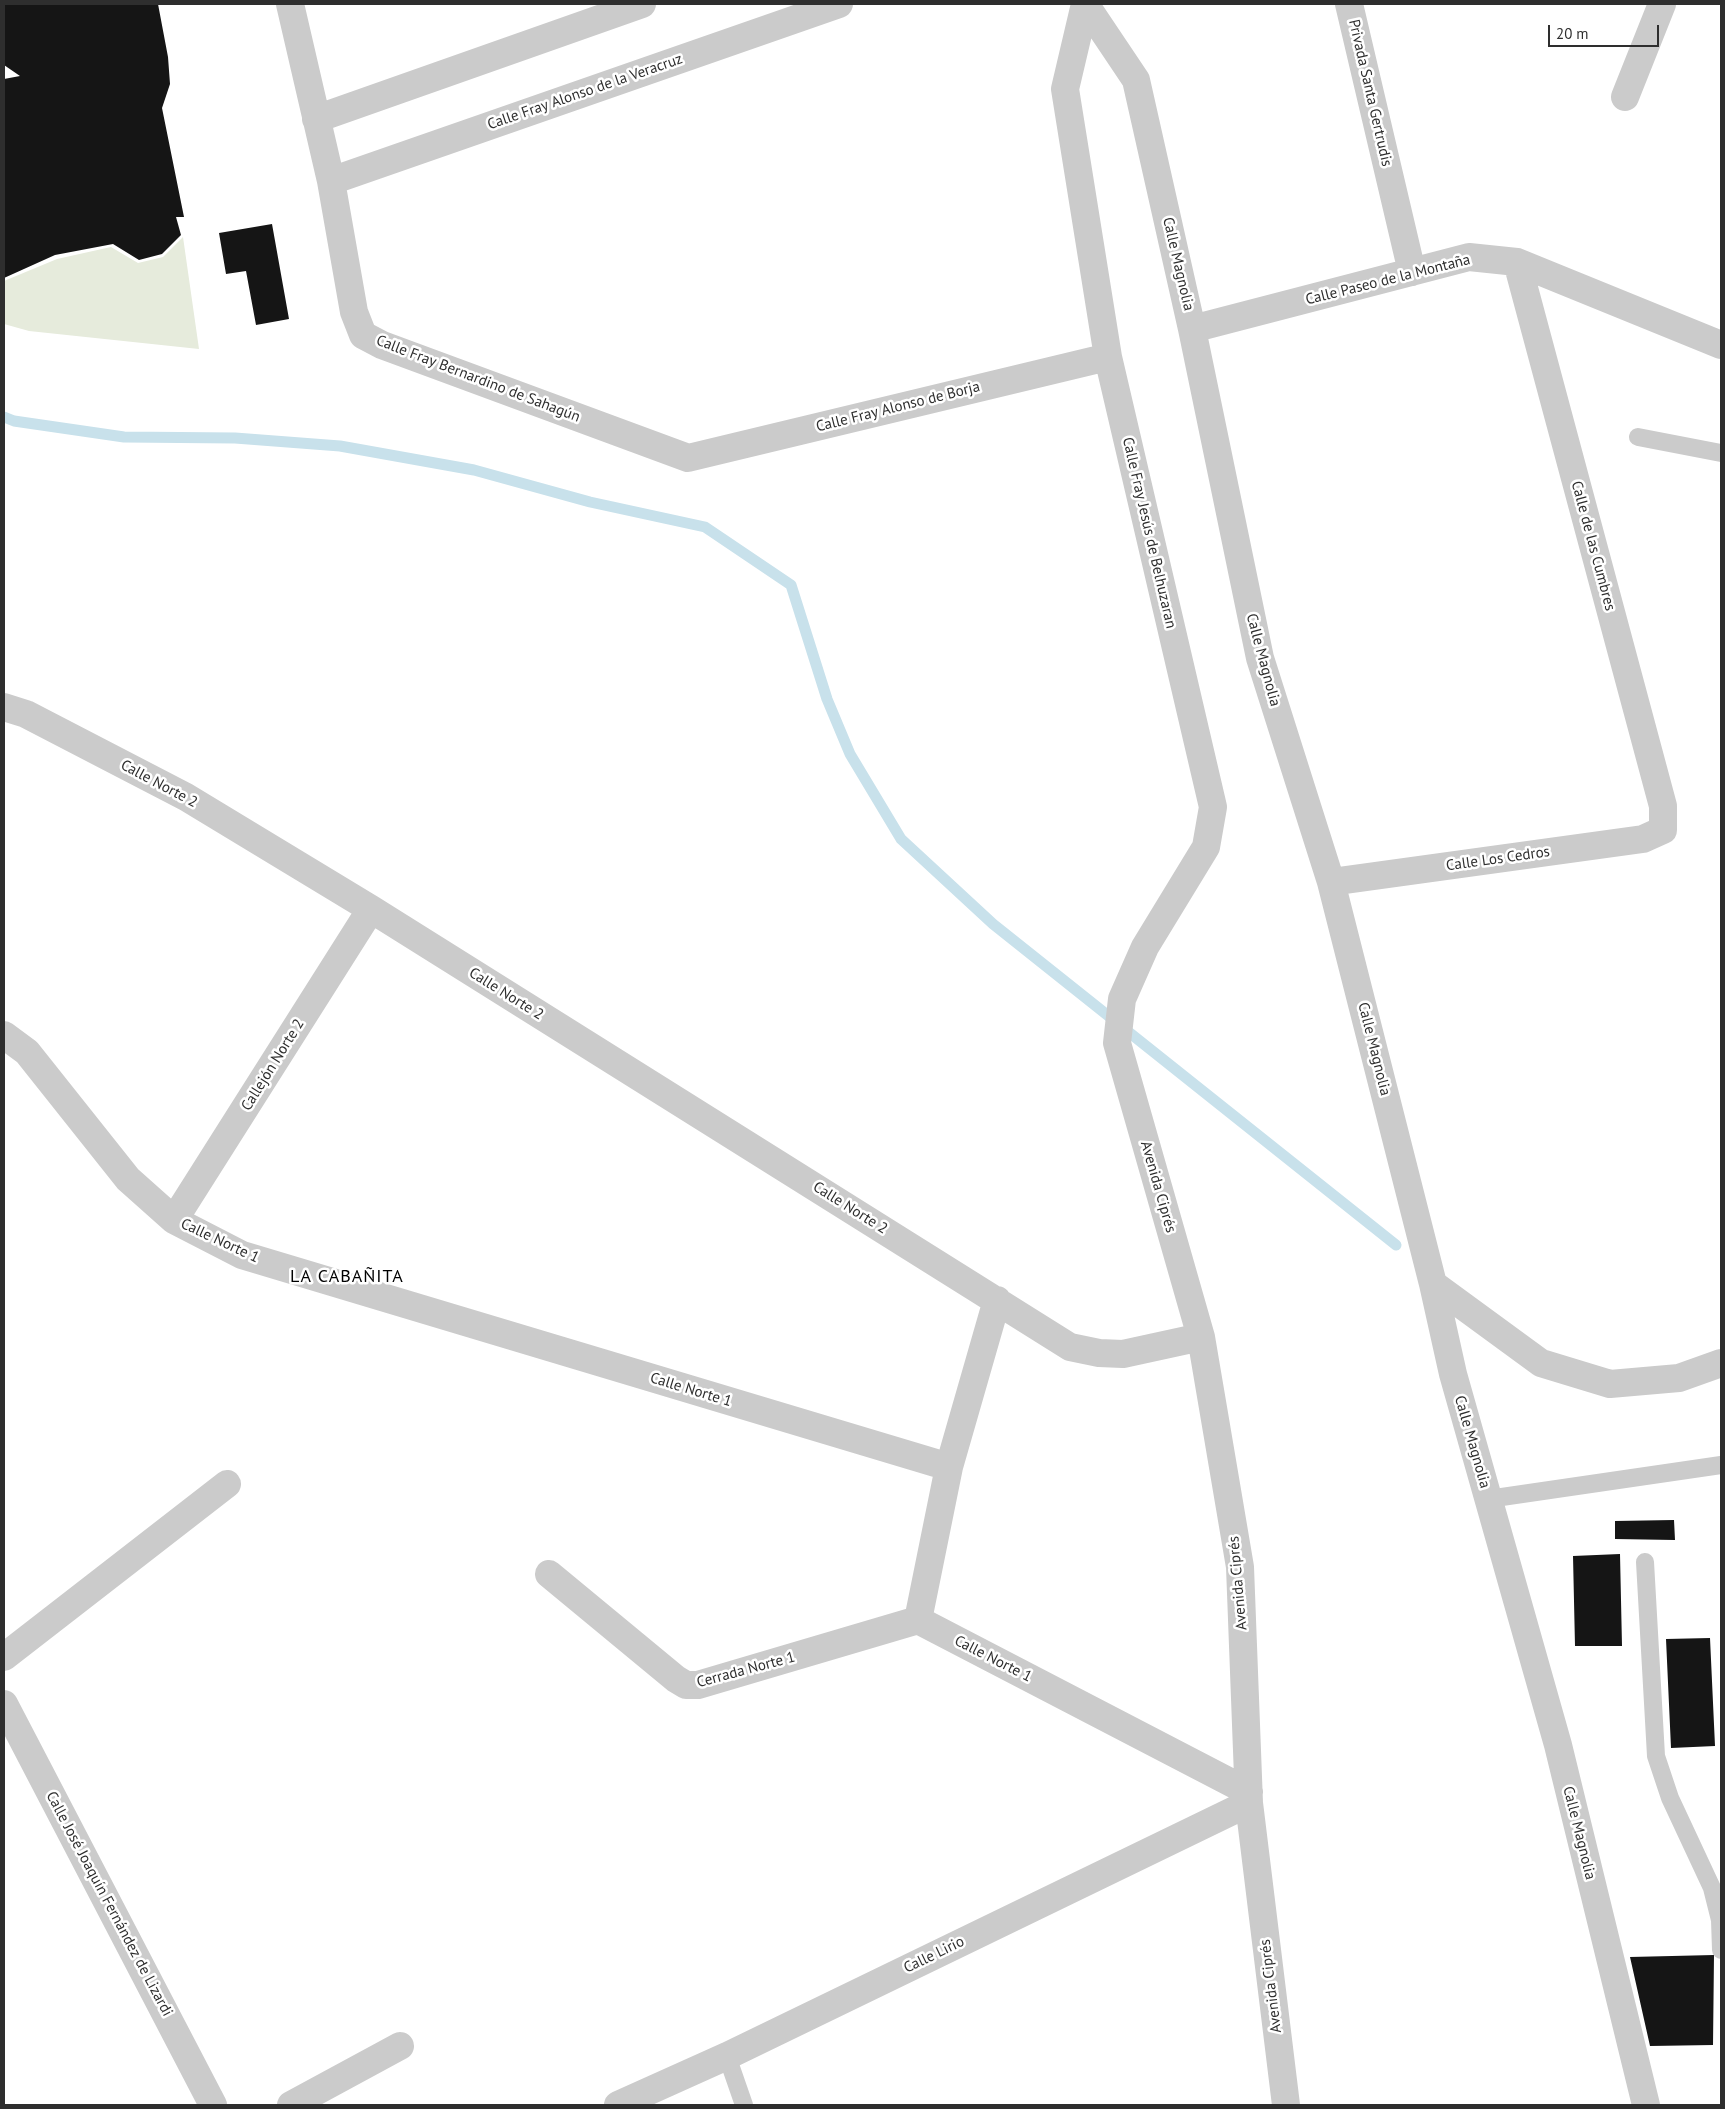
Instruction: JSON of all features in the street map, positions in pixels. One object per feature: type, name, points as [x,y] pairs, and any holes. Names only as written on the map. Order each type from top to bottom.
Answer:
[{"type":"street","name":"Calle Fray Bernardino de Sahagún","points":[[290,4],[331,181],[354,312],[362,335],[382,345],[688,458]]},
{"type":"street","points":[[316,119],[642,4]]},
{"type":"street","name":"Calle Fray Alonso de la Veracruz","points":[[331,181],[839,4]]},
{"type":"street","name":"Calle Magnolia","points":[[1085,4],[1136,80],[1192,328],[1260,658],[1331,882],[1433,1284],[1453,1374],[1558,1745],[1646,2105]]},
{"type":"street","name":"Calle Fray Jesús de Belhuzaran","points":[[1085,4],[1065,89],[1108,357],[1213,807],[1206,847],[1145,947],[1122,999],[1117,1043]]},
{"type":"street","name":"Privada Santa Gertrudis","points":[[1349,4],[1412,272]]},
{"type":"street","points":[[1625,97],[1662,4]]},
{"type":"street","name":"Calle Paseo de la Montaña","points":[[1192,328],[1469,257],[1517,262],[1721,345]]},
{"type":"street","name":"Calle de las Cumbres","points":[[1517,262],[1663,806],[1663,830]]},
{"type":"street","name":"Calle Fray Alonso de Borja","points":[[688,458],[1108,357]]},
{"type":"street","name":"Calle Norte 2","points":[[4,707],[26,714],[186,797],[371,910],[1070,1347],[1099,1354],[1123,1354],[1201,1337]]},
{"type":"street","name":"Calle Los Cedros","points":[[1331,882],[1644,839],[1663,830]]},
{"type":"street","name":"Callejón Norte 2","points":[[174,1220],[371,910]]},
{"type":"street","name":"Calle Norte 1","points":[[4,1035],[28,1052],[128,1178],[174,1220],[242,1255],[949,1467]]},
{"type":"street","name":"Avenida Ciprés","points":[[1117,1043],[1201,1337],[1240,1567],[1249,1797],[1286,2105]]},
{"type":"street","points":[[1433,1284],[1541,1364],[1610,1384],[1679,1378],[1721,1363]]},
{"type":"street","points":[[918,1620],[949,1467],[997,1300]]},
{"type":"street","points":[[4,1657],[227,1484]]},
{"type":"street","name":"Cerrada Norte 1","points":[[549,1574],[676,1679],[686,1685],[698,1685],[918,1620]]},
{"type":"street","name":"Calle Norte 1","points":[[918,1620],[1249,1797]]},
{"type":"street","name":"Calle José Joaquín Fernández de Lizardi","points":[[4,1704],[213,2105]]},
{"type":"street","name":"Calle Lirio","points":[[618,2105],[727,2056],[1249,1797]]},
{"type":"street","points":[[291,2105],[400,2046]]},
{"type":"lane","points":[[1638,437],[1721,453]]},
{"type":"lane","points":[[1488,1499],[1721,1465]]},
{"type":"lane","points":[[1645,1562],[1656,1756],[1670,1798],[1712,1888],[1720,1920],[1721,1950]]},
{"type":"lane","points":[[727,2056],[744,2105]]},
{"type":"shaded area","points":[[183,237],[199,349],[29,331],[4,324],[4,281],[57,259],[111,247],[138,263],[163,257]]},
{"type":"building","points":[[4,4],[158,4],[168,57],[170,84],[162,108],[184,217],[176,217],[181,235],[162,254],[139,260],[113,244],[55,255],[4,278],[4,79],[20,76],[4,65]]},
{"type":"building","points":[[272,224],[289,319],[256,325],[246,271],[226,274],[219,233]]},
{"type":"building","points":[[1674,1520],[1675,1540],[1615,1539],[1615,1521]]},
{"type":"building","points":[[1620,1554],[1622,1646],[1575,1646],[1573,1556]]},
{"type":"building","points":[[1710,1638],[1715,1746],[1671,1748],[1666,1639]]},
{"type":"building","points":[[1714,1955],[1713,2045],[1650,2046],[1630,1957]]},
{"type":"waterway","points":[[4,417],[14,421],[124,437],[235,438],[340,446],[474,470],[590,502],[705,527],[791,585],[827,699],[850,754],[901,839],[993,924],[1396,1245]]},
{"type":"district","name":"LA CABAÑITA","points":[[347,1277]]}]
